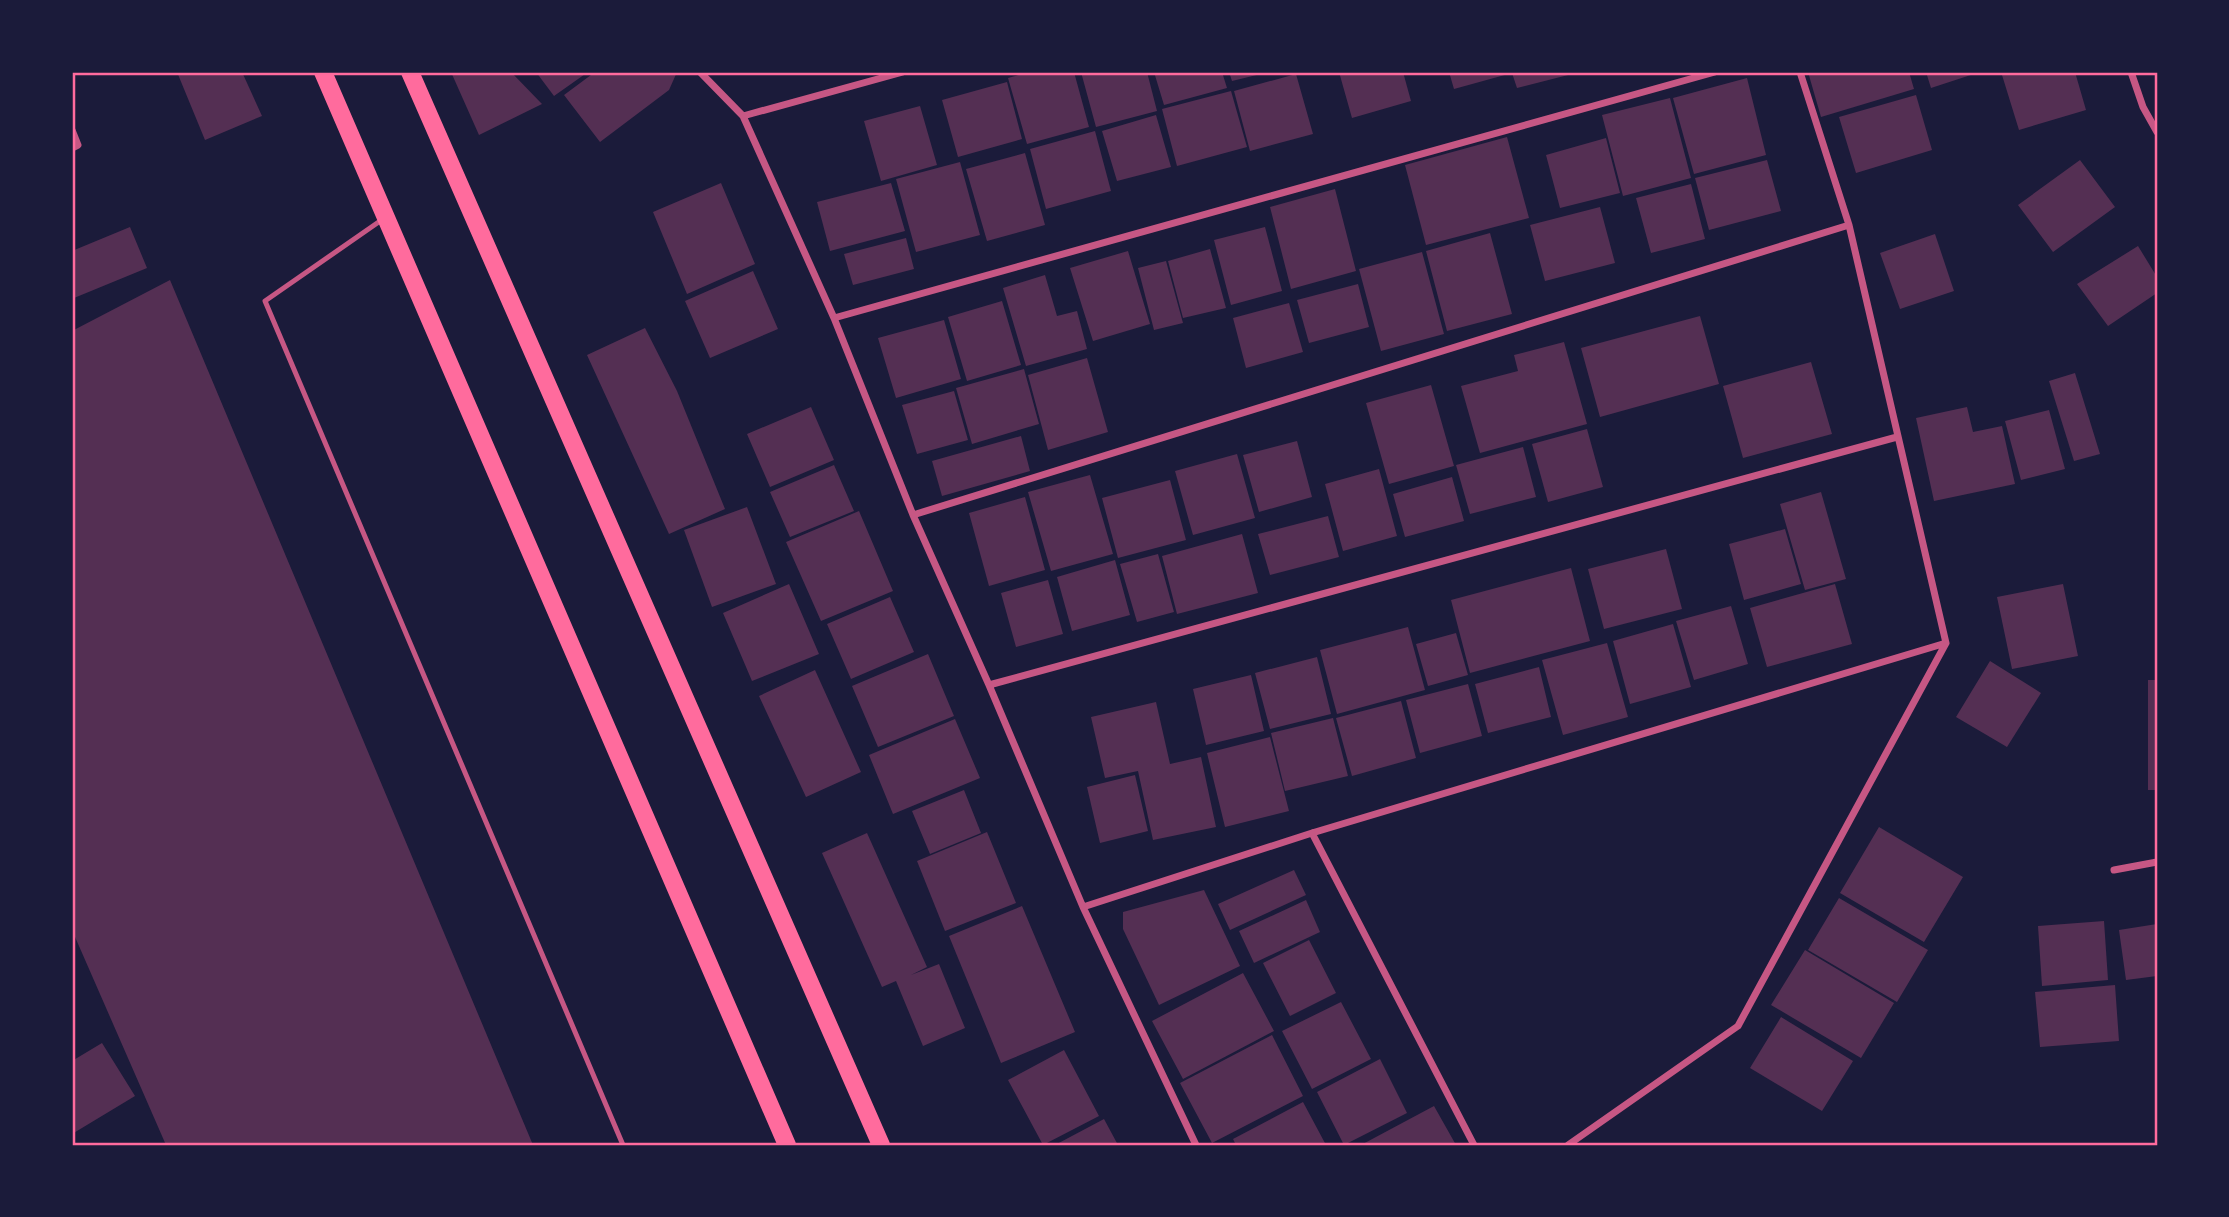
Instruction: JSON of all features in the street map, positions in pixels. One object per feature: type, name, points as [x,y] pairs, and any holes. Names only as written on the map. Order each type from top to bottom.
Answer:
[{"type":"main road","points":[[323,72],[787,1145]]},
{"type":"main road","points":[[410,72],[881,1145]]},
{"type":"street","points":[[699,72],[743,116],[834,318],[913,515],[1083,907],[1196,1145]]},
{"type":"street","points":[[743,116],[903,72]]},
{"type":"street","points":[[834,318],[1715,72]]},
{"type":"street","points":[[1569,1145],[1738,1026],[1946,643],[1849,225],[1800,72]]},
{"type":"street","points":[[2131,72],[2143,107],[2157,132]]},
{"type":"street","points":[[72,130],[75,147]]},
{"type":"street","points":[[913,515],[1849,225]]},
{"type":"street","points":[[989,685],[1897,438]]},
{"type":"street","points":[[1083,907],[1312,833],[1946,643]]},
{"type":"street","points":[[1312,833],[1474,1145]]},
{"type":"street","points":[[2114,870],[2157,862]]},
{"type":"lane","points":[[386,217],[265,301],[623,1145]]},
{"type":"building","points":[[177,72],[242,72],[262,116],[205,140]]},
{"type":"building","points":[[451,72],[511,72],[542,104],[479,135]]},
{"type":"building","points":[[536,72],[588,72],[554,96]]},
{"type":"building","points":[[595,72],[677,72],[669,90],[600,142],[564,95]]},
{"type":"building","points":[[1030,72],[1074,72],[1089,127],[1027,144],[1008,78]]},
{"type":"building","points":[[1081,72],[1147,72],[1157,111],[1096,127]]},
{"type":"building","points":[[1154,72],[1222,72],[1227,88],[1164,105]]},
{"type":"building","points":[[1229,72],[1265,72],[1265,73],[1232,81]]},
{"type":"building","points":[[1339,72],[1403,72],[1411,101],[1352,118]]},
{"type":"building","points":[[1449,72],[1576,73],[1517,88],[1512,73],[1454,89]]},
{"type":"building","points":[[1808,72],[1909,72],[1914,89],[1821,117]]},
{"type":"building","points":[[1926,72],[1980,72],[1931,88]]},
{"type":"building","points":[[2012,72],[2075,72],[2086,110],[2019,130],[2002,75]]},
{"type":"building","points":[[1296,74],[1313,134],[1250,151],[1234,91]]},
{"type":"building","points":[[1747,78],[1766,155],[1694,174],[1673,98]]},
{"type":"building","points":[[1007,82],[1022,139],[958,157],[942,100]]},
{"type":"building","points":[[1231,91],[1247,147],[1177,166],[1162,109]]},
{"type":"building","points":[[1916,95],[1932,150],[1856,173],[1839,117]]},
{"type":"building","points":[[1670,98],[1691,178],[1623,196],[1602,115]]},
{"type":"building","points":[[920,106],[937,165],[881,181],[864,121]]},
{"type":"building","points":[[1156,115],[1171,167],[1117,181],[1102,131]]},
{"type":"building","points":[[1095,131],[1111,191],[1046,209],[1030,149]]},
{"type":"building","points":[[1507,137],[1529,218],[1426,245],[1405,165]]},
{"type":"building","points":[[1606,138],[1620,193],[1560,208],[1546,155]]},
{"type":"building","points":[[1025,153],[1045,225],[987,241],[966,169]]},
{"type":"building","points":[[1767,160],[1781,211],[1709,230],[1695,178]]},
{"type":"building","points":[[2080,160],[2115,207],[2053,252],[2018,205]]},
{"type":"building","points":[[960,162],[980,235],[916,252],[896,179]]},
{"type":"building","points":[[721,183],[755,264],[687,294],[653,212]]},
{"type":"building","points":[[891,183],[905,231],[830,251],[817,202]]},
{"type":"building","points":[[1691,184],[1705,239],[1651,253],[1636,198]]},
{"type":"building","points":[[1335,189],[1356,271],[1291,289],[1270,207]]},
{"type":"building","points":[[1600,207],[1615,263],[1545,281],[1530,225]]},
{"type":"building","points":[[130,227],[147,268],[74,298],[72,251]]},
{"type":"building","points":[[1265,227],[1282,291],[1231,305],[1214,240]]},
{"type":"building","points":[[1490,233],[1512,314],[1447,331],[1426,251]]},
{"type":"building","points":[[1935,234],[1954,291],[1900,309],[1880,253]]},
{"type":"building","points":[[906,238],[914,269],[853,285],[844,254]]},
{"type":"building","points":[[2138,246],[2157,277],[2157,293],[2108,326],[2077,284]]},
{"type":"building","points":[[1210,249],[1226,308],[1183,318],[1168,261]]},
{"type":"building","points":[[1128,251],[1150,324],[1093,341],[1070,268]]},
{"type":"building","points":[[1422,252],[1444,334],[1381,351],[1359,269]]},
{"type":"building","points":[[1166,261],[1183,323],[1154,330],[1138,268]]},
{"type":"building","points":[[753,271],[778,329],[710,358],[685,301]]},
{"type":"building","points":[[1045,275],[1057,316],[1077,311],[1087,349],[1026,366],[1003,288]]},
{"type":"building","points":[[170,280],[533,1145],[166,1145],[72,930],[72,331]]},
{"type":"building","points":[[1358,284],[1369,327],[1309,343],[1297,300]]},
{"type":"building","points":[[1002,301],[1021,365],[967,381],[948,317]]},
{"type":"building","points":[[1289,303],[1303,352],[1246,368],[1233,318]]},
{"type":"building","points":[[1700,316],[1719,384],[1600,417],[1581,348]]},
{"type":"building","points":[[944,320],[961,379],[896,398],[878,338]]},
{"type":"building","points":[[645,328],[677,391],[725,509],[669,534],[587,355]]},
{"type":"building","points":[[1564,342],[1587,424],[1480,453],[1461,386],[1518,371],[1514,355]]},
{"type":"building","points":[[1087,358],[1108,432],[1048,450],[1028,375]]},
{"type":"building","points":[[1811,362],[1832,434],[1743,458],[1723,386]]},
{"type":"building","points":[[1024,369],[1039,424],[972,444],[956,388]]},
{"type":"building","points":[[2075,373],[2100,454],[2074,461],[2049,381]]},
{"type":"building","points":[[1431,385],[1454,466],[1389,484],[1366,403]]},
{"type":"building","points":[[954,391],[968,440],[917,454],[902,405]]},
{"type":"building","points":[[811,407],[834,460],[770,487],[747,434]]},
{"type":"building","points":[[1967,407],[1973,432],[2002,426],[2015,484],[1934,501],[1916,418]]},
{"type":"building","points":[[2049,410],[2065,469],[2021,480],[2005,421]]},
{"type":"building","points":[[1587,429],[1603,487],[1548,502],[1532,444]]},
{"type":"building","points":[[1021,436],[1030,471],[942,496],[932,461]]},
{"type":"building","points":[[1297,441],[1312,497],[1259,512],[1243,455]]},
{"type":"building","points":[[1523,447],[1536,497],[1470,514],[1456,465]]},
{"type":"building","points":[[1237,454],[1255,518],[1193,535],[1175,471]]},
{"type":"building","points":[[834,465],[854,511],[790,537],[770,492]]},
{"type":"building","points":[[1379,469],[1397,536],[1343,551],[1325,484]]},
{"type":"building","points":[[1090,475],[1113,554],[1051,571],[1028,492]]},
{"type":"building","points":[[1452,477],[1464,521],[1405,537],[1393,494]]},
{"type":"building","points":[[1170,480],[1186,540],[1118,558],[1102,498]]},
{"type":"building","points":[[1821,492],[1846,579],[1805,590],[1780,504]]},
{"type":"building","points":[[1025,497],[1045,570],[989,586],[969,513]]},
{"type":"building","points":[[747,507],[776,584],[712,607],[684,530]]},
{"type":"building","points":[[859,511],[893,591],[821,621],[786,542]]},
{"type":"building","points":[[1328,516],[1339,557],[1270,575],[1258,534]]},
{"type":"building","points":[[1785,529],[1801,584],[1744,600],[1729,544]]},
{"type":"building","points":[[1242,534],[1258,593],[1177,614],[1162,556]]},
{"type":"building","points":[[1666,549],[1682,609],[1604,629],[1588,569]]},
{"type":"building","points":[[1158,554],[1174,612],[1137,622],[1120,564]]},
{"type":"building","points":[[1115,560],[1130,615],[1072,631],[1057,577]]},
{"type":"building","points":[[1571,568],[1590,641],[1470,673],[1451,600]]},
{"type":"building","points":[[1048,580],[1063,634],[1016,647],[1001,593]]},
{"type":"building","points":[[789,584],[819,654],[752,681],[723,613]]},
{"type":"building","points":[[1835,584],[1852,644],[1767,667],[1750,608]]},
{"type":"building","points":[[2063,584],[2078,656],[2012,669],[1997,597]]},
{"type":"building","points":[[890,597],[914,652],[851,679],[827,624]]},
{"type":"building","points":[[1731,606],[1748,664],[1694,680],[1676,621]]},
{"type":"building","points":[[1673,624],[1691,687],[1630,704],[1613,641]]},
{"type":"building","points":[[1408,627],[1425,690],[1337,714],[1320,650]]},
{"type":"building","points":[[1456,633],[1468,675],[1428,686],[1416,644]]},
{"type":"building","points":[[1607,643],[1628,717],[1563,735],[1542,660]]},
{"type":"building","points":[[928,654],[954,716],[878,747],[852,686]]},
{"type":"building","points":[[1317,657],[1331,714],[1270,729],[1255,673]]},
{"type":"building","points":[[1990,661],[2041,693],[2007,747],[1956,717]]},
{"type":"building","points":[[1539,667],[1551,717],[1488,733],[1475,684]]},
{"type":"building","points":[[815,670],[861,772],[806,797],[759,696]]},
{"type":"building","points":[[1251,675],[1264,731],[1206,745],[1193,689]]},
{"type":"building","points":[[2148,680],[2157,680],[2157,790],[2148,790]]},
{"type":"building","points":[[1468,684],[1482,736],[1420,753],[1406,700]]},
{"type":"building","points":[[1401,701],[1416,758],[1352,776],[1336,718]]},
{"type":"building","points":[[1156,702],[1170,764],[1201,757],[1216,827],[1153,840],[1138,771],[1105,778],[1091,717]]},
{"type":"building","points":[[1333,718],[1348,776],[1285,791],[1271,733]]},
{"type":"building","points":[[955,719],[980,778],[893,814],[869,755]]},
{"type":"building","points":[[1270,737],[1289,811],[1225,827],[1207,753]]},
{"type":"building","points":[[1135,775],[1148,831],[1100,843],[1087,787]]},
{"type":"building","points":[[964,790],[981,833],[930,854],[912,811]]},
{"type":"building","points":[[1879,827],[1963,877],[1924,942],[1840,893]]},
{"type":"building","points":[[987,832],[1016,903],[945,931],[917,861]]},
{"type":"building","points":[[867,833],[927,967],[911,975],[939,964],[965,1028],[923,1046],[896,981],[882,987],[822,853]]},
{"type":"building","points":[[1294,870],[1306,895],[1230,930],[1218,904]]},
{"type":"building","points":[[1204,890],[1240,966],[1159,1005],[1123,929],[1123,912]]},
{"type":"building","points":[[1839,898],[1928,950],[1897,1002],[1808,950]]},
{"type":"building","points":[[1306,900],[1320,932],[1254,963],[1239,931]]},
{"type":"building","points":[[1022,906],[1075,1032],[1001,1063],[949,936]]},
{"type":"building","points":[[2104,921],[2108,980],[2042,986],[2038,926]]},
{"type":"building","points":[[2157,924],[2157,976],[2126,980],[2119,930]]},
{"type":"building","points":[[1309,940],[1336,993],[1290,1016],[1263,963]]},
{"type":"building","points":[[1805,950],[1894,1003],[1861,1058],[1771,1005]]},
{"type":"building","points":[[1243,973],[1274,1031],[1183,1079],[1152,1021]]},
{"type":"building","points":[[2115,985],[2119,1041],[2040,1047],[2035,992]]},
{"type":"building","points":[[1341,1002],[1371,1059],[1312,1089],[1282,1031]]},
{"type":"building","points":[[1781,1017],[1853,1061],[1822,1111],[1750,1068]]},
{"type":"building","points":[[1272,1035],[1303,1096],[1212,1143],[1180,1083]]},
{"type":"building","points":[[102,1043],[135,1096],[72,1134],[72,1061]]},
{"type":"building","points":[[1064,1050],[1099,1116],[1043,1145],[1008,1080]]},
{"type":"building","points":[[1380,1059],[1407,1113],[1344,1145],[1317,1092]]},
{"type":"building","points":[[1303,1102],[1326,1145],[1236,1145],[1233,1139]]},
{"type":"building","points":[[1434,1106],[1456,1145],[1361,1145]]},
{"type":"building","points":[[1104,1119],[1118,1145],[1055,1145]]}]
